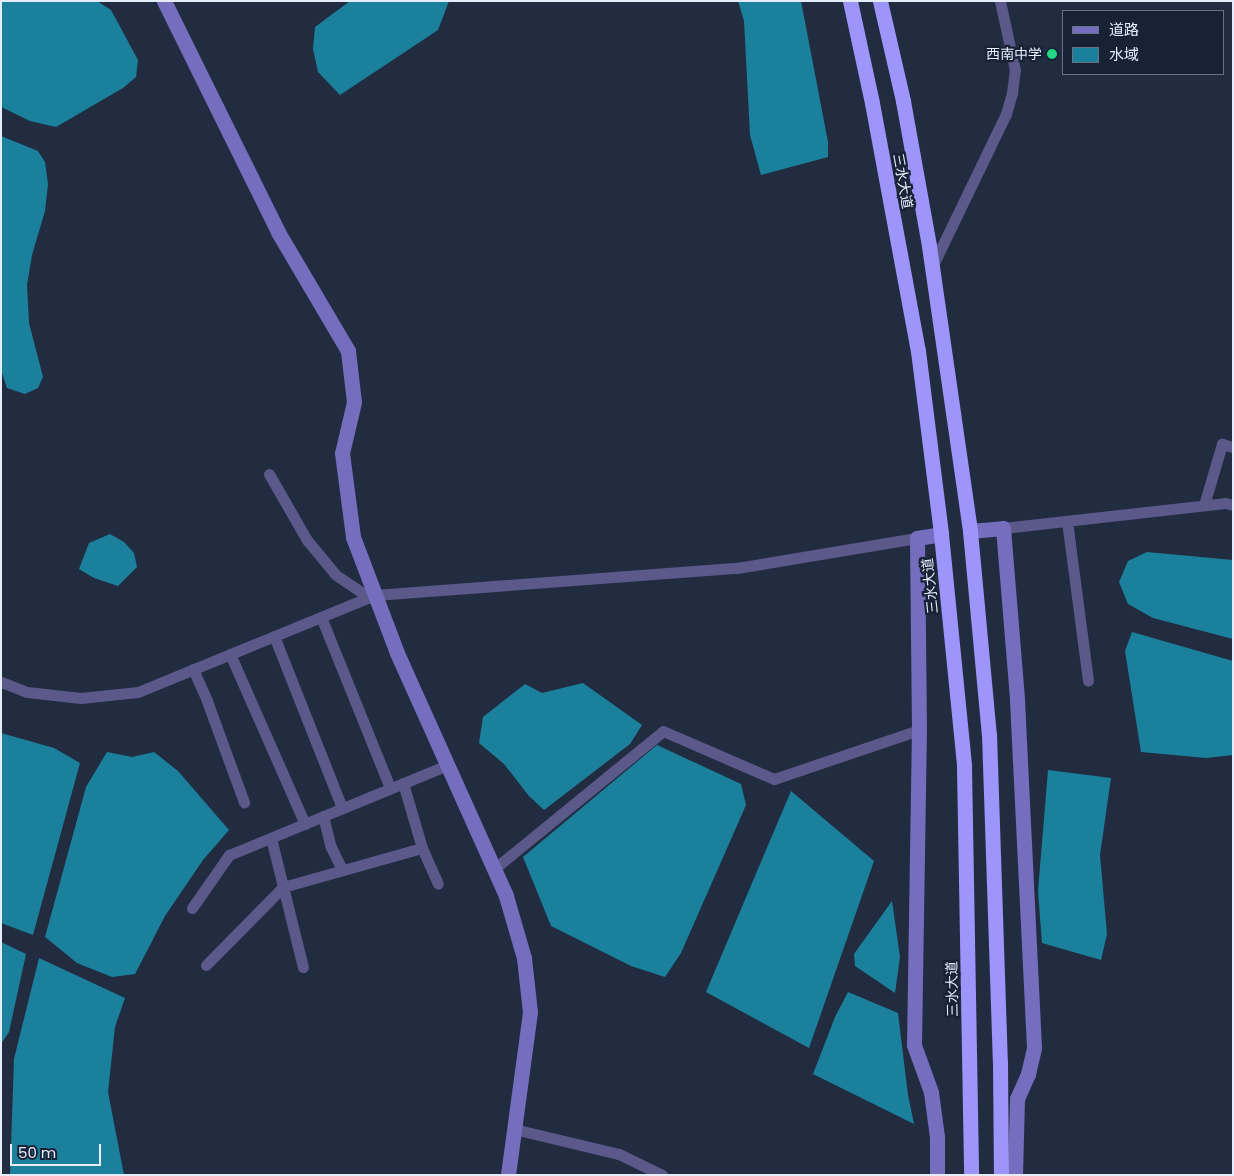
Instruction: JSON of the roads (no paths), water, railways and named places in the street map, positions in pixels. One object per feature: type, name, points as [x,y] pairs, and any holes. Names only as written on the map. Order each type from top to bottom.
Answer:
[{"type":"highway","name":"三水大道","points":[[850,1],[872,103],[918,351],[941,534],[964,766],[971,1175]]},
{"type":"highway","name":"三水大道","points":[[880,1],[903,101],[932,266],[970,531],[989,734],[1000,1063],[1001,1175]]},
{"type":"street","points":[[164,1],[278,232],[348,351],[354,402],[342,453],[352,537],[372,596],[506,896],[524,958],[530,1012],[508,1175]]},
{"type":"street","points":[[932,266],[1006,114],[1012,93],[1015,70],[1000,1]]},
{"type":"street","points":[[1204,505],[1222,444],[1233,447]]},
{"type":"street","points":[[269,474],[307,540],[336,575],[372,596]]},
{"type":"street","points":[[970,531],[1204,505],[1225,503],[1233,505]]},
{"type":"street","points":[[1067,521],[1088,681]]},
{"type":"street","points":[[1003,528],[1019,734],[1034,1048],[1028,1074],[1017,1099],[1015,1175]]},
{"type":"street","points":[[1,682],[27,692],[81,698],[138,692],[372,596],[738,568],[941,534]]},
{"type":"street","points":[[916,538],[919,730],[914,1045],[931,1092],[937,1137],[937,1175]]},
{"type":"street","points":[[321,617],[390,788]]},
{"type":"street","points":[[274,636],[342,808]]},
{"type":"street","points":[[230,654],[305,824]]},
{"type":"street","points":[[193,669],[244,802]]},
{"type":"street","points":[[494,869],[663,731],[774,780],[919,730]]},
{"type":"street","points":[[192,908],[230,855],[447,765]]},
{"type":"street","points":[[403,783],[422,848],[438,884]]},
{"type":"street","points":[[323,816],[331,847],[342,870]]},
{"type":"street","points":[[271,838],[303,967]]},
{"type":"street","points":[[206,965],[283,886],[422,848]]},
{"type":"street","points":[[514,1129],[618,1154],[662,1175]]},
{"type":"water","points":[[1,1],[97,1],[111,10],[138,60],[136,77],[123,88],[56,127],[30,121],[1,107]]},
{"type":"water","points":[[350,1],[449,1],[438,30],[340,95],[318,72],[313,49],[315,27]]},
{"type":"water","points":[[738,1],[801,1],[828,142],[828,157],[761,175],[750,135],[744,21]]},
{"type":"water","points":[[1,136],[38,151],[45,162],[48,184],[45,211],[32,255],[27,285],[29,323],[43,377],[38,388],[25,394],[7,388],[1,370]]},
{"type":"water","points":[[110,534],[124,542],[134,553],[137,567],[118,586],[94,578],[79,569],[89,543]]},
{"type":"water","points":[[1147,552],[1233,560],[1233,639],[1153,618],[1128,604],[1119,582],[1128,561]]},
{"type":"water","points":[[1132,632],[1233,661],[1233,755],[1206,758],[1141,752],[1125,651]]},
{"type":"water","points":[[583,683],[642,725],[630,744],[544,810],[529,796],[504,764],[479,743],[483,717],[525,684],[542,693]]},
{"type":"water","points":[[1,733],[54,748],[80,763],[33,935],[1,923]]},
{"type":"water","points":[[657,745],[741,784],[746,805],[681,953],[665,977],[631,966],[551,926],[523,857]]},
{"type":"water","points":[[107,752],[132,757],[154,752],[178,771],[229,830],[203,860],[165,916],[135,974],[112,977],[77,963],[45,937],[86,787]]},
{"type":"water","points":[[1048,770],[1111,778],[1100,855],[1107,934],[1101,960],[1042,943],[1038,891]]},
{"type":"water","points":[[791,791],[874,861],[809,1048],[706,992]]},
{"type":"water","points":[[892,901],[900,957],[895,993],[855,966],[854,954]]},
{"type":"water","points":[[1,942],[26,954],[9,1032],[1,1044]]},
{"type":"water","points":[[39,958],[125,998],[115,1027],[108,1092],[124,1175],[10,1175],[14,1059]]},
{"type":"water","points":[[848,992],[898,1013],[908,1095],[914,1124],[813,1074],[835,1017]]},
{"type":"place","name":"西南中学","points":[[1052,54]]}]
